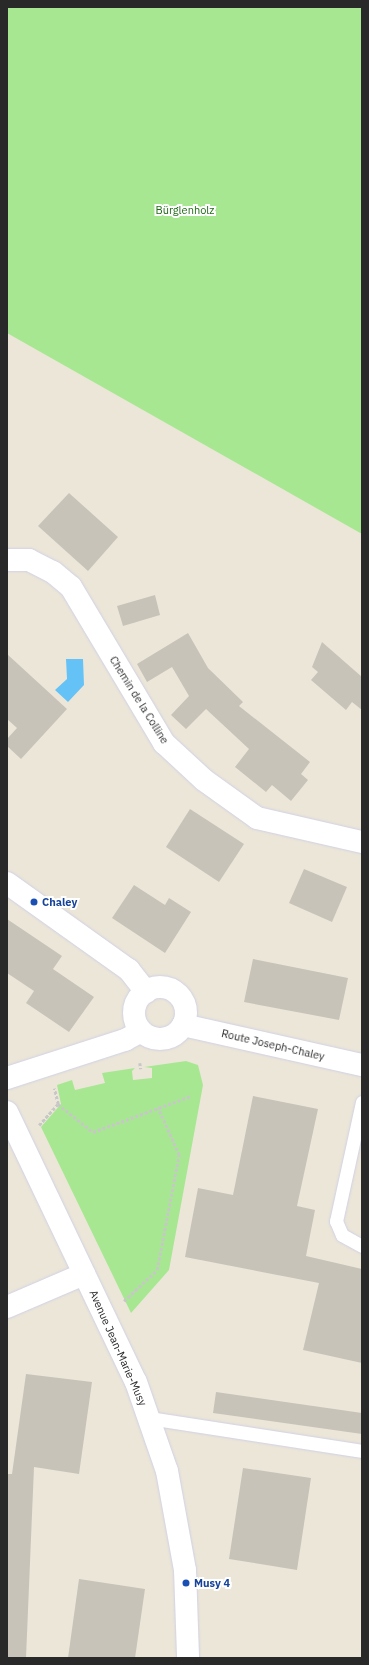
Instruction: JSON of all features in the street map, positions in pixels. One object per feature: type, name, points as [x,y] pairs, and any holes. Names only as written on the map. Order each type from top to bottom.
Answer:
[{"type":"street","name":"Chemin de la Colline","points":[[7,560],[29,560],[53,572],[71,587],[164,743],[204,780],[257,818],[362,842]]},
{"type":"street","points":[[7,883],[129,970],[146,992]]},
{"type":"street","points":[[162,988],[177,994],[186,1009],[183,1025],[178,1032],[163,1039],[151,1037],[141,1031],[134,1010],[146,992],[162,988]]},
{"type":"street","name":"Route Joseph-Chaley","points":[[183,1025],[362,1065]]},
{"type":"street","points":[[7,1078],[125,1040],[141,1031]]},
{"type":"street","name":"Avenue Jean-Marie-Musy","points":[[7,1112],[52,1211],[136,1382],[167,1471],[179,1526],[186,1570],[188,1658]]},
{"type":"street","points":[[7,1307],[84,1274]]},
{"type":"lane","points":[[362,1102],[336,1221],[342,1235],[362,1246]]},
{"type":"lane","points":[[149,1418],[362,1451]]},
{"type":"path","points":[[140,1063],[141,1069]]},
{"type":"path","points":[[52,1080],[58,1104],[93,1132],[191,1096]]},
{"type":"path","points":[[34,1130],[58,1104]]},
{"type":"path","points":[[121,1303],[157,1270],[179,1155],[158,1108]]},
{"type":"green space","name":"Bürglenholz","points":[[7,7],[362,7],[362,534],[7,333]]},
{"type":"green space","points":[[186,1061],[198,1065],[203,1085],[169,1270],[131,1313],[41,1127],[61,1104],[57,1085],[72,1080],[75,1090],[105,1083],[102,1073],[135,1068],[132,1071],[133,1080],[152,1078],[152,1068],[144,1067]]},
{"type":"water","points":[[66,659],[83,659],[84,685],[68,702],[55,690],[67,679]]},
{"type":"building","points":[[69,493],[118,537],[88,571],[38,526]]},
{"type":"building","points":[[155,595],[160,615],[123,626],[117,606]]},
{"type":"building","points":[[188,633],[208,668],[243,702],[239,706],[310,762],[301,774],[308,780],[291,801],[272,785],[266,792],[235,767],[249,749],[206,709],[186,729],[171,715],[189,696],[172,667],[147,682],[137,664]]},
{"type":"building","points":[[322,642],[362,677],[362,710],[352,702],[346,710],[311,680],[318,672],[312,667]]},
{"type":"building","points":[[7,654],[67,709],[21,759],[7,746],[7,739],[17,728],[7,719]]},
{"type":"building","points":[[190,809],[244,844],[219,882],[166,847]]},
{"type":"building","points":[[304,869],[347,887],[332,922],[289,903]]},
{"type":"building","points":[[134,885],[165,905],[169,898],[191,912],[165,953],[112,918]]},
{"type":"building","points":[[7,919],[62,956],[53,969],[94,997],[69,1032],[26,1003],[34,991],[7,973]]},
{"type":"building","points":[[253,959],[348,978],[339,1020],[244,1002]]},
{"type":"building","points":[[253,1096],[318,1109],[297,1206],[315,1210],[306,1256],[362,1269],[362,1363],[303,1350],[319,1283],[185,1257],[198,1188],[233,1195]]},
{"type":"building","points":[[26,1374],[92,1382],[79,1474],[34,1467],[26,1658],[7,1658],[8,1474],[12,1474]]},
{"type":"building","points":[[216,1392],[362,1413],[362,1434],[213,1413]]},
{"type":"building","points":[[243,1468],[311,1478],[297,1570],[229,1559]]},
{"type":"building","points":[[79,1579],[145,1589],[135,1658],[68,1658]]},
{"type":"place","name":"Chaley","points":[[34,902]]},
{"type":"place","name":"Musy 4","points":[[186,1583]]}]
